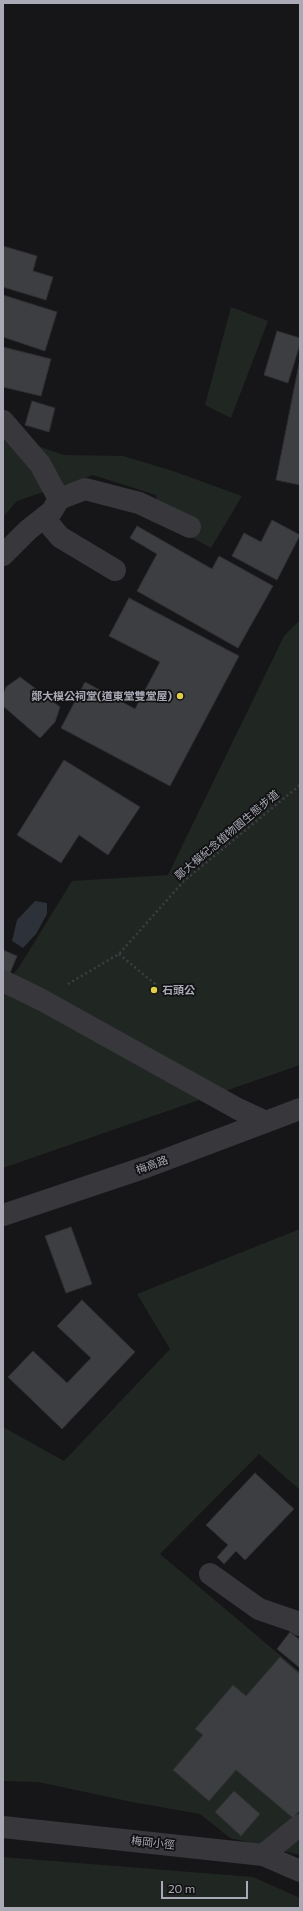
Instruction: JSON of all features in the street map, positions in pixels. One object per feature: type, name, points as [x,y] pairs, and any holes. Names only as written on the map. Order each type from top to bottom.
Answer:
[{"type":"street","points":[[3,421],[40,464],[59,499]]},
{"type":"street","points":[[3,556],[28,530],[52,511],[59,499],[85,489],[139,503],[190,527]]},
{"type":"street","points":[[44,518],[60,537],[115,570]]},
{"type":"street","points":[[3,981],[42,1000],[238,1109],[266,1122]]},
{"type":"street","name":"梅高路","points":[[3,1215],[146,1167],[300,1109]]},
{"type":"street","points":[[210,1574],[258,1609],[294,1621],[300,1625]]},
{"type":"street","points":[[263,1855],[300,1826]]},
{"type":"street","name":"梅岡小徑","points":[[3,1827],[263,1855],[300,1871]]},
{"type":"path","name":"鄭大模紀念植物園生態步道","points":[[42,1000],[118,954],[184,881],[300,785]]},
{"type":"path","points":[[118,954],[155,984],[153,990]]},
{"type":"shaded area","points":[[231,307],[268,321],[231,418],[205,405]]},
{"type":"shaded area","points":[[3,434],[64,455],[123,456],[173,471],[242,496],[211,548],[159,519],[156,495],[93,475],[17,501],[3,517]]},
{"type":"shaded area","points":[[300,620],[300,1065],[3,1168],[3,988],[21,964],[72,881],[168,875],[284,636]]},
{"type":"shaded area","points":[[35,901],[47,903],[47,914],[36,934],[23,948],[12,941],[17,920]]},
{"type":"shaded area","points":[[300,1229],[300,1490],[259,1454],[160,1554],[300,1672],[300,1855],[230,1838],[200,1814],[132,1802],[38,1782],[3,1781],[3,1427],[64,1461],[170,1349],[137,1294]]},
{"type":"shaded area","points":[[3,1857],[253,1877],[300,1898],[300,1908],[3,1908]]},
{"type":"building","points":[[3,246],[37,256],[33,271],[53,277],[46,300],[3,287]]},
{"type":"building","points":[[3,295],[57,312],[45,351],[3,337]]},
{"type":"building","points":[[277,331],[300,338],[300,344],[288,383],[264,375]]},
{"type":"building","points":[[3,347],[51,359],[41,396],[3,387]]},
{"type":"building","points":[[300,359],[300,485],[276,480]]},
{"type":"building","points":[[32,401],[55,408],[49,432],[25,425]]},
{"type":"building","points":[[272,520],[300,535],[277,580],[232,556],[244,533],[261,542]]},
{"type":"building","points":[[137,526],[212,569],[219,556],[273,586],[238,648],[137,591],[157,554],[130,538]]},
{"type":"building","name":"鄭大模公祠堂(道東堂雙堂屋)","points":[[129,598],[239,656],[170,786],[61,728],[85,682],[135,709],[160,662],[109,636]]},
{"type":"building","name":"鄭大模公祠堂(道東堂雙堂屋)","points":[[20,677],[60,707],[55,722],[40,738],[3,706],[3,695],[6,687]]},
{"type":"building","points":[[64,760],[140,807],[108,855],[79,835],[61,863],[17,835]]},
{"type":"building","points":[[3,950],[17,956],[10,973],[3,971]]},
{"type":"building","points":[[71,1227],[92,1284],[66,1293],[45,1236]]},
{"type":"building","points":[[82,1300],[135,1352],[62,1429],[8,1377],[33,1351],[67,1383],[91,1358],[57,1326]]},
{"type":"building","points":[[255,1473],[294,1509],[245,1560],[236,1551],[224,1564],[217,1557],[228,1545],[206,1525]]},
{"type":"building","points":[[290,1632],[300,1640],[300,1668],[277,1649]]},
{"type":"building","points":[[280,1657],[300,1674],[300,1810],[293,1818],[236,1770],[209,1801],[173,1770],[203,1735],[195,1729],[233,1685],[246,1696]]},
{"type":"building","points":[[234,1791],[260,1814],[241,1836],[215,1812]]},
{"type":"place","name":"鄭大模公祠堂(道東堂雙堂屋)","points":[[180,696]]},
{"type":"place","name":"石頭公","points":[[154,990]]}]
